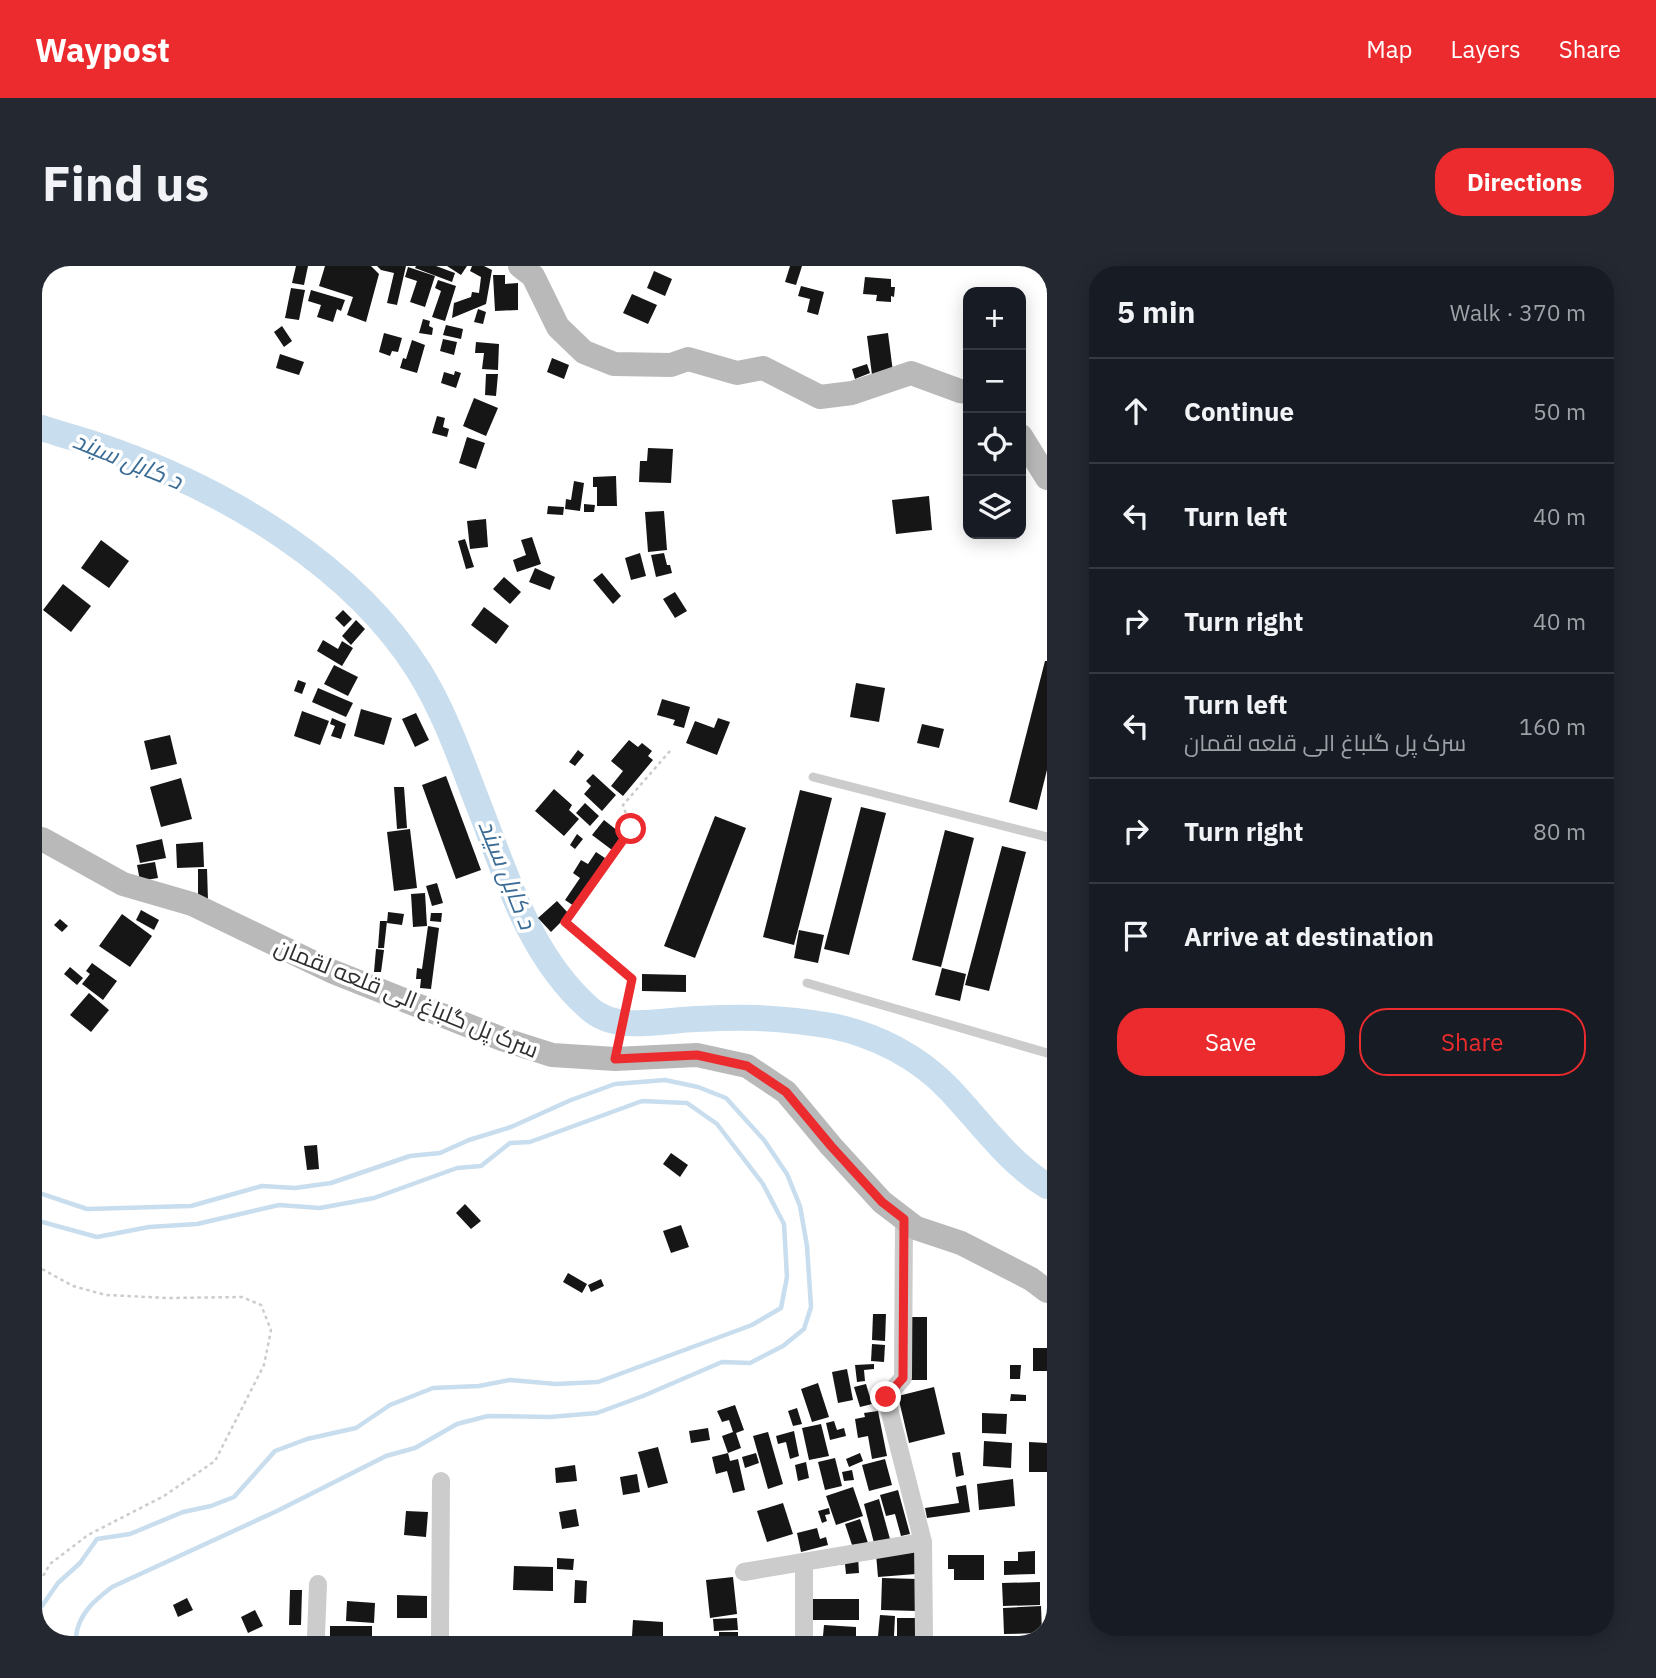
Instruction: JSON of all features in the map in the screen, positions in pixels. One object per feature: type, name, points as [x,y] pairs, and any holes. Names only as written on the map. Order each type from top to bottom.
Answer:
[{"type":"street","points":[[520,266],[533,276],[558,327],[584,352],[614,364],[671,365],[688,359],[737,373],[763,368],[820,397],[852,393],[911,373],[963,391]]},
{"type":"street","points":[[1026,444],[1047,478]]},
{"type":"street","name":"سرک پل گلباغ الی قلعه لقمان","points":[[42,839],[123,884],[192,904],[331,971],[502,1039],[552,1055],[615,1059],[697,1055],[747,1066],[786,1092],[882,1202],[904,1219],[916,1228],[961,1243],[1031,1279],[1047,1291]]},
{"type":"street","points":[[904,1219],[903,1378],[886,1397],[923,1542],[924,1636]]},
{"type":"street","points":[[440,1636],[441,1481]]},
{"type":"street","points":[[744,1572],[923,1542]]},
{"type":"street","points":[[804,1562],[804,1636]]},
{"type":"street","points":[[316,1636],[318,1584]]},
{"type":"lane","points":[[813,777],[1047,837]]},
{"type":"lane","points":[[807,983],[1047,1053]]},
{"type":"path","points":[[615,1059],[632,979],[565,922],[631,829],[623,805],[670,751]]},
{"type":"path","points":[[42,1269],[73,1286],[106,1295],[242,1297],[261,1305],[271,1330],[264,1365],[215,1461],[164,1496],[88,1535],[50,1564],[42,1578]]},
{"type":"building","points":[[296,266],[308,266],[304,285],[292,283]]},
{"type":"building","points":[[325,266],[371,266],[379,274],[366,322],[347,315],[353,297],[319,286]]},
{"type":"building","points":[[377,266],[406,266],[397,305],[387,303],[394,273],[381,270]]},
{"type":"building","points":[[436,266],[455,273],[452,282],[415,268]]},
{"type":"building","points":[[447,266],[467,266],[461,275]]},
{"type":"building","points":[[472,266],[484,266],[492,270],[486,304],[452,318],[454,303],[471,297],[472,292],[479,293],[481,277],[470,271]]},
{"type":"building","points":[[790,266],[802,266],[796,285],[785,282]]},
{"type":"building","points":[[408,267],[435,276],[425,307],[410,302],[417,281],[405,277]]},
{"type":"building","points":[[654,271],[672,279],[665,296],[647,288]]},
{"type":"building","points":[[493,275],[505,275],[505,284],[518,283],[518,310],[495,311]]},
{"type":"building","points":[[865,277],[891,279],[891,287],[895,287],[891,302],[876,301],[877,295],[863,294]]},
{"type":"building","points":[[438,280],[456,286],[445,321],[432,317],[441,291],[435,288]]},
{"type":"building","points":[[801,286],[824,292],[818,315],[807,312],[810,299],[798,296]]},
{"type":"building","points":[[291,288],[305,290],[299,320],[285,318]]},
{"type":"building","points":[[311,290],[345,300],[341,311],[337,309],[333,322],[317,317],[321,305],[308,301]]},
{"type":"building","points":[[632,294],[657,305],[648,324],[623,313]]},
{"type":"building","points":[[478,309],[486,312],[483,324],[474,322]]},
{"type":"building","points":[[423,319],[430,321],[432,335],[419,333]]},
{"type":"building","points":[[446,325],[463,329],[461,339],[443,335]]},
{"type":"building","points":[[282,326],[292,341],[284,347],[274,332]]},
{"type":"building","points":[[384,333],[402,338],[398,352],[392,351],[390,356],[379,352]]},
{"type":"building","points":[[888,333],[893,372],[872,375],[867,336]]},
{"type":"building","points":[[443,339],[457,342],[454,355],[440,351]]},
{"type":"building","points":[[412,340],[425,345],[417,373],[400,368]]},
{"type":"building","points":[[476,342],[499,344],[498,370],[482,369],[484,353],[475,353]]},
{"type":"building","points":[[280,354],[304,362],[299,375],[276,368]]},
{"type":"building","points":[[552,358],[569,365],[564,379],[547,372]]},
{"type":"building","points":[[867,364],[870,373],[855,379],[852,369]]},
{"type":"building","points":[[455,371],[461,373],[456,388],[441,383],[444,372],[454,375]]},
{"type":"building","points":[[486,374],[498,374],[496,396],[485,395]]},
{"type":"building","points":[[474,398],[498,408],[486,436],[463,426]]},
{"type":"building","points":[[437,416],[445,418],[443,427],[449,429],[447,437],[432,433]]},
{"type":"building","points":[[467,437],[485,443],[476,469],[459,463]]},
{"type":"building","points":[[648,448],[673,449],[671,483],[639,482],[640,461],[647,461]]},
{"type":"building","points":[[616,476],[617,506],[597,506],[597,487],[593,487],[593,477]]},
{"type":"building","points":[[574,481],[584,483],[580,511],[565,509],[566,499],[571,500]]},
{"type":"building","points":[[929,496],[932,530],[896,534],[892,500]]},
{"type":"building","points":[[584,504],[595,505],[594,512],[584,512]]},
{"type":"building","points":[[548,506],[564,507],[563,515],[547,514]]},
{"type":"building","points":[[664,511],[667,550],[648,552],[645,512]]},
{"type":"building","points":[[486,519],[488,547],[470,549],[467,521]]},
{"type":"building","points":[[532,537],[541,564],[517,572],[513,560],[526,555],[521,540]]},
{"type":"building","points":[[465,539],[474,567],[466,569],[458,541]]},
{"type":"building","points":[[101,540],[129,561],[109,588],[81,568]]},
{"type":"building","points":[[640,553],[646,576],[631,580],[625,558]]},
{"type":"building","points":[[664,553],[672,573],[656,577],[651,555]]},
{"type":"building","points":[[535,568],[555,577],[550,590],[529,582]]},
{"type":"building","points":[[602,573],[621,596],[613,604],[593,580]]},
{"type":"building","points":[[504,577],[521,592],[510,604],[493,589]]},
{"type":"building","points":[[63,584],[91,606],[71,632],[43,610]]},
{"type":"building","points":[[675,592],[687,611],[675,618],[663,599]]},
{"type":"building","points":[[484,607],[509,626],[496,644],[471,625]]},
{"type":"building","points":[[343,610],[352,619],[344,627],[335,618]]},
{"type":"building","points":[[356,620],[365,629],[351,645],[342,636]]},
{"type":"building","points":[[323,640],[338,649],[342,641],[353,648],[342,666],[317,651]]},
{"type":"building","points":[[1045,661],[1047,770],[1037,810],[1009,802]]},
{"type":"building","points":[[334,665],[358,677],[348,696],[324,684]]},
{"type":"building","points":[[298,680],[306,683],[302,694],[294,691]]},
{"type":"building","points":[[856,683],[885,688],[879,722],[850,717]]},
{"type":"building","points":[[318,688],[353,703],[346,717],[312,702]]},
{"type":"building","points":[[662,699],[690,707],[684,728],[673,725],[675,720],[657,715]]},
{"type":"building","points":[[361,709],[392,718],[384,745],[354,736]]},
{"type":"building","points":[[302,711],[329,721],[320,745],[294,736]]},
{"type":"building","points":[[416,713],[429,740],[415,747],[402,719]]},
{"type":"building","points":[[332,718],[346,724],[341,739],[331,736],[335,726],[330,724]]},
{"type":"building","points":[[718,718],[730,722],[717,755],[686,743],[695,721],[714,728]]},
{"type":"building","points":[[922,724],[944,729],[939,748],[917,743]]},
{"type":"building","points":[[170,735],[177,764],[151,770],[144,741]]},
{"type":"building","points":[[629,740],[638,747],[642,743],[652,751],[648,756],[653,760],[623,796],[611,786],[623,771],[611,761]]},
{"type":"building","points":[[578,750],[584,755],[575,766],[569,762]]},
{"type":"building","points":[[593,774],[616,795],[602,811],[584,794],[591,786],[586,781]]},
{"type":"building","points":[[446,776],[481,870],[456,879],[422,785]]},
{"type":"building","points":[[181,778],[192,819],[161,827],[150,787]]},
{"type":"building","points":[[394,787],[404,787],[407,828],[397,829]]},
{"type":"building","points":[[554,789],[572,805],[569,810],[579,819],[564,836],[535,811]]},
{"type":"building","points":[[800,790],[832,798],[794,945],[763,937]]},
{"type":"building","points":[[585,803],[599,816],[590,826],[576,813]]},
{"type":"building","points":[[861,807],[886,813],[849,955],[824,949]]},
{"type":"building","points":[[715,816],[746,828],[695,958],[664,946]]},
{"type":"building","points":[[604,820],[623,835],[612,850],[592,835]]},
{"type":"building","points":[[410,829],[417,888],[394,891],[387,832]]},
{"type":"building","points":[[945,830],[974,838],[941,967],[912,960]]},
{"type":"building","points":[[577,834],[583,839],[575,849],[570,845]]},
{"type":"building","points":[[162,839],[166,858],[140,863],[136,845]]},
{"type":"building","points":[[203,842],[204,867],[177,868],[176,844]]},
{"type":"building","points":[[1002,846],[1026,852],[989,991],[965,985]]},
{"type":"building","points":[[596,852],[605,858],[574,906],[565,900],[580,878],[573,873],[581,860],[588,864]]},
{"type":"building","points":[[155,862],[158,878],[140,881],[137,865]]},
{"type":"building","points":[[198,869],[207,869],[208,901],[198,901]]},
{"type":"building","points":[[437,883],[443,903],[432,906],[426,886]]},
{"type":"building","points":[[425,893],[427,926],[413,927],[411,894]]},
{"type":"building","points":[[557,901],[569,914],[551,932],[538,918]]},
{"type":"building","points":[[141,910],[159,920],[154,930],[136,920]]},
{"type":"building","points":[[388,912],[404,914],[402,925],[387,923]]},
{"type":"building","points":[[431,913],[442,913],[441,922],[430,921]]},
{"type":"building","points":[[122,914],[152,936],[130,967],[99,946]]},
{"type":"building","points":[[60,919],[68,926],[62,932],[54,925]]},
{"type":"building","points":[[380,921],[387,921],[384,948],[378,948]]},
{"type":"building","points":[[428,926],[439,928],[431,989],[420,988],[421,979],[416,979],[417,968],[422,969]]},
{"type":"building","points":[[799,930],[824,935],[818,963],[794,958]]},
{"type":"building","points":[[376,949],[384,950],[381,972],[374,972]]},
{"type":"building","points":[[92,963],[117,981],[103,1000],[82,984],[90,974],[86,971]]},
{"type":"building","points":[[70,967],[83,978],[77,985],[64,974]]},
{"type":"building","points":[[942,968],[966,974],[960,1001],[935,995]]},
{"type":"building","points":[[642,974],[686,975],[686,992],[642,991]]},
{"type":"building","points":[[89,993],[109,1010],[91,1032],[70,1015]]},
{"type":"building","points":[[317,1145],[319,1169],[307,1170],[304,1146]]},
{"type":"building","points":[[671,1153],[688,1165],[680,1177],[663,1164]]},
{"type":"building","points":[[465,1204],[481,1221],[471,1229],[456,1213]]},
{"type":"building","points":[[681,1225],[689,1247],[671,1253],[663,1231]]},
{"type":"building","points":[[568,1273],[587,1284],[582,1293],[563,1282]]},
{"type":"building","points":[[601,1279],[604,1286],[591,1292],[588,1285]]},
{"type":"building","points":[[873,1314],[886,1314],[885,1341],[872,1340]]},
{"type":"building","points":[[911,1317],[927,1317],[927,1380],[911,1380]]},
{"type":"building","points":[[872,1344],[885,1345],[884,1362],[871,1361]]},
{"type":"building","points":[[1033,1348],[1047,1348],[1047,1371],[1033,1371]]},
{"type":"building","points":[[874,1364],[874,1369],[864,1370],[865,1381],[857,1382],[855,1365]]},
{"type":"building","points":[[1010,1365],[1021,1365],[1020,1379],[1010,1379]]},
{"type":"building","points":[[847,1369],[853,1400],[838,1403],[832,1372]]},
{"type":"building","points":[[818,1383],[829,1417],[812,1422],[801,1389]]},
{"type":"building","points":[[866,1384],[872,1404],[860,1407],[854,1387]]},
{"type":"building","points":[[934,1387],[945,1434],[909,1443],[898,1396]]},
{"type":"building","points":[[1011,1394],[1026,1395],[1026,1401],[1010,1401]]},
{"type":"building","points":[[735,1405],[744,1430],[736,1433],[741,1448],[728,1453],[722,1436],[733,1432],[729,1420],[722,1422],[717,1411]]},
{"type":"building","points":[[797,1408],[802,1424],[793,1426],[788,1411]]},
{"type":"building","points":[[878,1411],[887,1456],[872,1459],[868,1436],[858,1438],[855,1419],[865,1417],[864,1413]]},
{"type":"building","points":[[982,1413],[1007,1414],[1006,1434],[982,1433]]},
{"type":"building","points":[[834,1421],[837,1430],[844,1428],[846,1436],[830,1440],[826,1423]]},
{"type":"building","points":[[821,1424],[829,1456],[809,1460],[802,1428]]},
{"type":"building","points":[[708,1428],[710,1440],[691,1443],[689,1431]]},
{"type":"building","points":[[794,1431],[799,1456],[790,1459],[786,1442],[778,1444],[776,1436]]},
{"type":"building","points":[[768,1432],[783,1484],[768,1489],[753,1436]]},
{"type":"building","points":[[984,1441],[1012,1443],[1011,1468],[983,1466]]},
{"type":"building","points":[[1029,1442],[1047,1443],[1047,1472],[1029,1472]]},
{"type":"building","points":[[658,1447],[668,1483],[648,1488],[638,1452]]},
{"type":"building","points":[[960,1452],[964,1475],[956,1477],[952,1453]]},
{"type":"building","points":[[728,1453],[730,1461],[738,1459],[745,1490],[733,1493],[727,1471],[716,1474],[712,1457]]},
{"type":"building","points":[[756,1453],[759,1463],[745,1468],[742,1457]]},
{"type":"building","points":[[860,1453],[863,1461],[849,1467],[846,1459]]},
{"type":"building","points":[[835,1458],[842,1486],[825,1490],[818,1462]]},
{"type":"building","points":[[885,1459],[892,1485],[869,1491],[862,1465]]},
{"type":"building","points":[[806,1462],[809,1478],[798,1481],[795,1465]]},
{"type":"building","points":[[575,1465],[577,1481],[556,1483],[555,1468]]},
{"type":"building","points":[[852,1470],[854,1480],[844,1481],[842,1472]]},
{"type":"building","points":[[637,1474],[640,1492],[623,1495],[620,1477]]},
{"type":"building","points":[[1013,1479],[1015,1506],[979,1510],[977,1484]]},
{"type":"building","points":[[966,1485],[970,1512],[927,1518],[925,1508],[959,1503],[956,1487]]},
{"type":"building","points":[[853,1487],[863,1516],[836,1525],[826,1496]]},
{"type":"building","points":[[898,1490],[910,1534],[901,1536],[895,1514],[886,1516],[880,1495]]},
{"type":"building","points":[[879,1499],[890,1539],[874,1543],[864,1504]]},
{"type":"building","points":[[783,1503],[793,1534],[767,1542],[757,1511]]},
{"type":"building","points":[[829,1508],[830,1514],[825,1515],[827,1521],[822,1523],[818,1511]]},
{"type":"building","points":[[576,1509],[579,1526],[562,1529],[559,1512]]},
{"type":"building","points":[[406,1511],[428,1512],[426,1537],[404,1535]]},
{"type":"building","points":[[860,1519],[868,1543],[853,1548],[845,1524]]},
{"type":"building","points":[[817,1528],[820,1539],[826,1537],[828,1545],[801,1552],[797,1533]]},
{"type":"building","points":[[1035,1551],[1035,1574],[1004,1575],[1004,1561],[1018,1561],[1018,1552]]},
{"type":"building","points":[[915,1552],[916,1574],[878,1577],[876,1554]]},
{"type":"building","points":[[948,1555],[984,1555],[984,1580],[954,1580],[954,1569],[948,1569]]},
{"type":"building","points":[[858,1556],[859,1573],[846,1574],[845,1564],[829,1566]]},
{"type":"building","points":[[557,1558],[574,1559],[573,1570],[557,1569]]},
{"type":"building","points":[[514,1566],[553,1567],[553,1591],[513,1590]]},
{"type":"building","points":[[733,1577],[737,1614],[710,1618],[706,1580]]},
{"type":"building","points":[[882,1578],[917,1579],[917,1611],[881,1610]]},
{"type":"building","points":[[575,1580],[587,1581],[586,1603],[574,1603]]},
{"type":"building","points":[[1040,1582],[1040,1605],[1003,1606],[1002,1583]]},
{"type":"building","points":[[290,1590],[302,1590],[301,1625],[289,1625]]},
{"type":"building","points":[[397,1595],[427,1596],[427,1618],[397,1618]]},
{"type":"building","points":[[187,1598],[193,1610],[178,1617],[173,1605]]},
{"type":"building","points":[[806,1599],[859,1599],[859,1620],[806,1620]]},
{"type":"building","points":[[347,1601],[375,1603],[374,1623],[346,1621]]},
{"type":"building","points":[[1041,1606],[1042,1633],[1004,1634],[1003,1608]]},
{"type":"building","points":[[255,1610],[263,1626],[248,1633],[241,1617]]},
{"type":"building","points":[[880,1615],[895,1616],[894,1636],[878,1636]]},
{"type":"building","points":[[737,1618],[738,1630],[714,1631],[713,1619]]},
{"type":"building","points":[[897,1618],[919,1618],[919,1636],[897,1636]]},
{"type":"building","points":[[633,1620],[663,1622],[663,1636],[632,1636]]},
{"type":"building","points":[[824,1625],[856,1627],[856,1636],[823,1636]]},
{"type":"building","points":[[330,1626],[372,1626],[372,1636],[330,1636]]},
{"type":"building","points":[[719,1632],[738,1632],[738,1636],[719,1636]]},
{"type":"waterway","name":"د کابل سيند","points":[[42,428],[114,451],[200,488],[284,537],[324,566],[360,598],[392,633],[428,686],[451,734],[509,885],[535,939],[569,988],[590,1009],[613,1021],[627,1023],[766,1018],[832,1026],[865,1035],[896,1049],[925,1067],[950,1090],[1007,1154],[1047,1186]]},
{"type":"waterway","points":[[42,1194],[87,1209],[191,1206],[262,1186],[295,1188],[331,1183],[410,1156],[440,1153],[615,1084],[665,1080],[698,1087],[726,1098],[764,1140],[787,1174],[800,1206],[807,1246],[811,1307],[804,1329],[783,1346],[750,1363],[722,1362],[597,1413],[550,1417],[488,1416],[457,1424],[415,1448],[386,1456],[277,1511],[112,1587],[84,1614],[76,1636]]},
{"type":"waterway","points":[[42,1222],[97,1237],[149,1227],[197,1224],[279,1205],[320,1208],[374,1198],[457,1168],[481,1166],[510,1143],[530,1142],[642,1101],[687,1103],[717,1124],[763,1184],[784,1224],[787,1277],[781,1308],[752,1325],[598,1382],[556,1384],[510,1380],[479,1386],[433,1388],[390,1405],[356,1428],[307,1439],[275,1451],[234,1497],[211,1506],[183,1512],[130,1534],[97,1539],[80,1563],[58,1583],[42,1606]]},
{"type":"route","points":[[631,829],[565,922],[632,979],[615,1059],[697,1055],[747,1066],[786,1092],[882,1202],[904,1219],[903,1378],[886,1397]]}]
